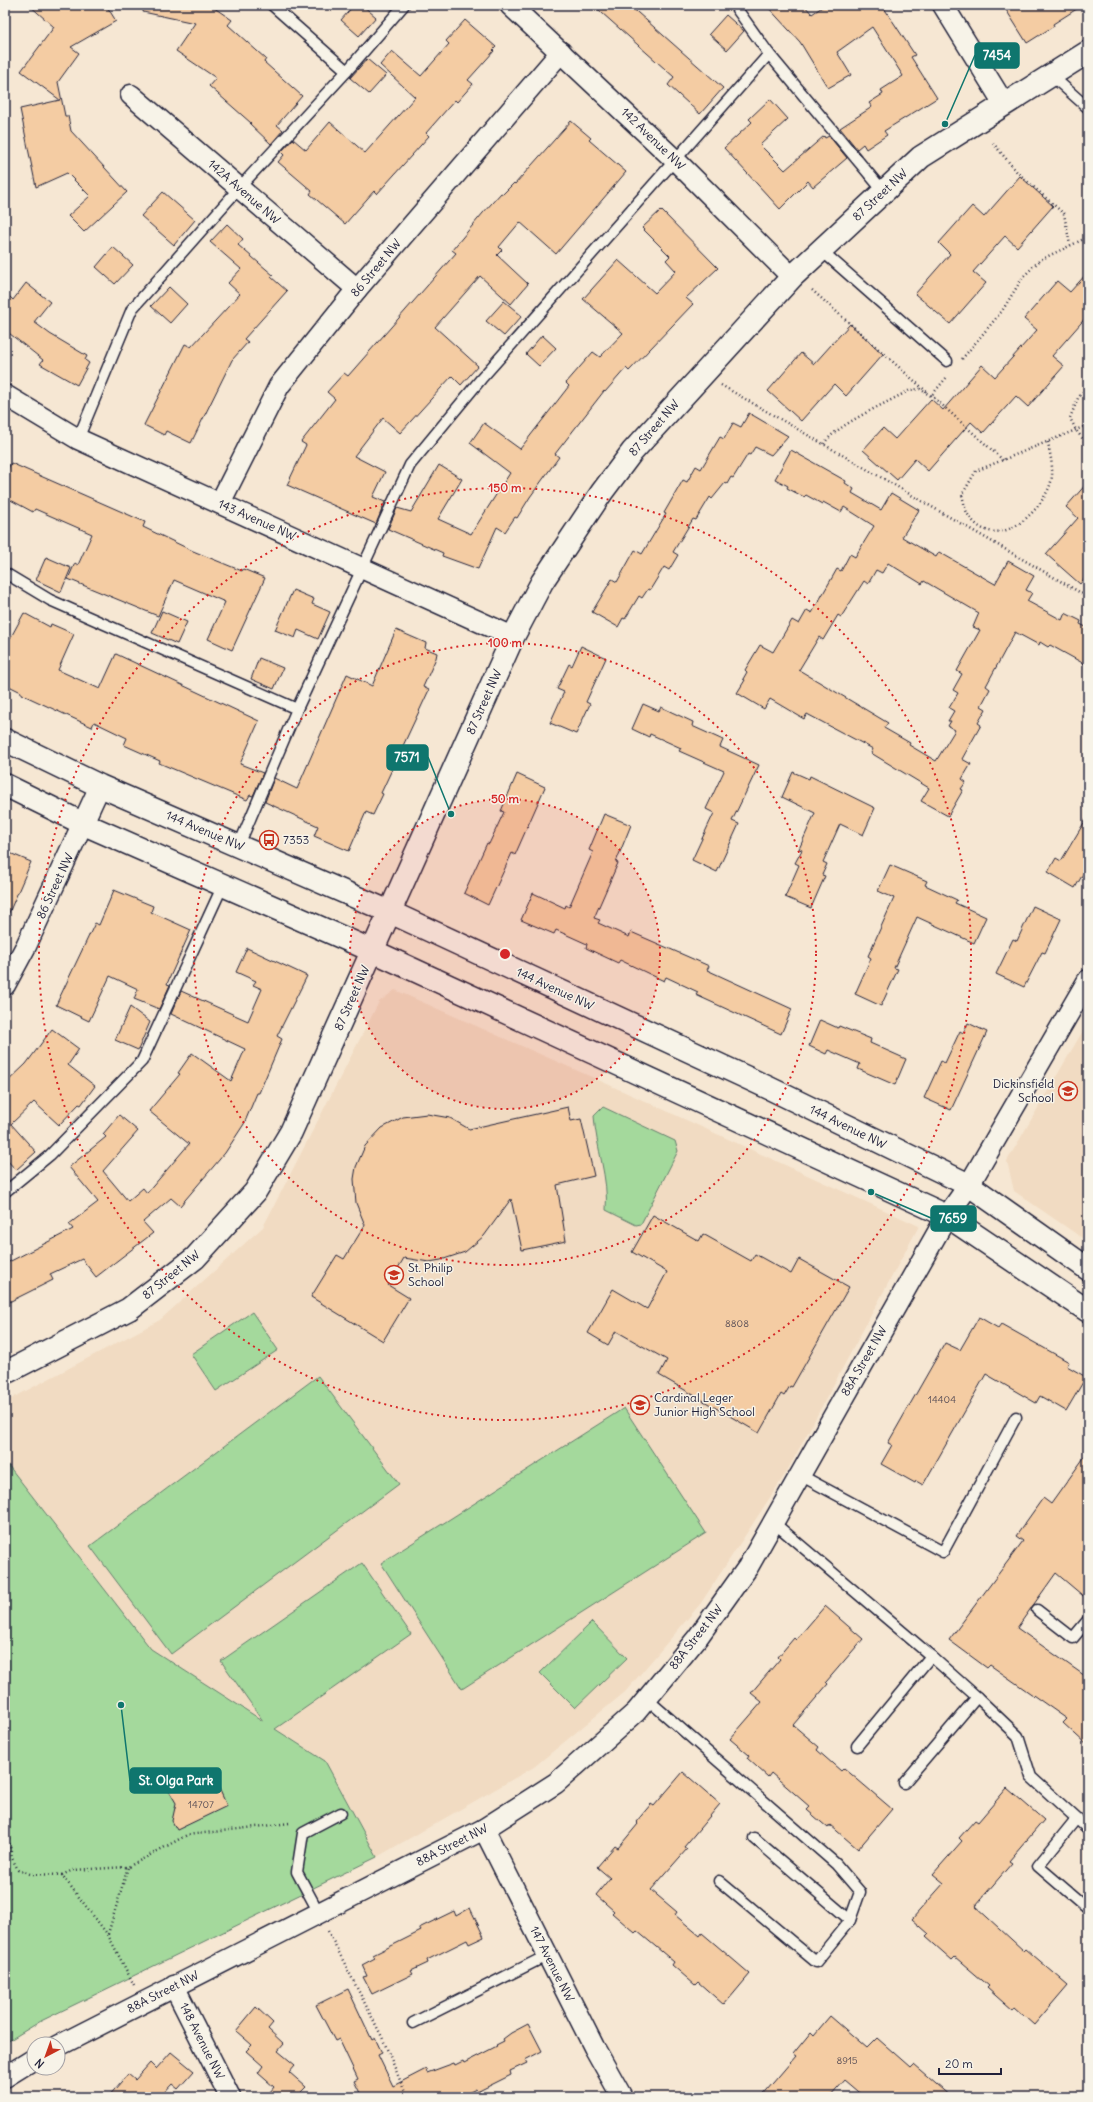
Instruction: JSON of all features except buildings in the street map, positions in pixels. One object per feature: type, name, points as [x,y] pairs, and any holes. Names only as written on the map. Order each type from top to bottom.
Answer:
[{"type":"street","name":"142 Avenue NW","points":[[510,5],[676,161],[792,277]]},
{"type":"street","points":[[943,5],[1004,104]]},
{"type":"street","name":"86 Street NW","points":[[220,503],[279,386],[357,290],[561,52]]},
{"type":"street","name":"87 Street NW","points":[[5,1373],[129,1309],[195,1258],[255,1192],[291,1132],[513,636],[542,582],[602,492],[632,452],[792,277],[921,157],[1088,52]]},
{"type":"street","name":"142A Avenue NW","points":[[131,95],[240,187],[357,290]]},
{"type":"street","name":"143 Avenue NW","points":[[5,395],[78,439],[513,636]]},
{"type":"street","name":"144 Avenue NW","points":[[5,740],[100,786],[239,845],[390,912],[769,1088],[969,1185],[1088,1269]]},
{"type":"street","points":[[5,785],[84,824],[373,951],[947,1216],[1088,1311]]},
{"type":"street","name":"86 Street NW","points":[[5,985],[26,946],[84,824],[100,786]]},
{"type":"street","name":"88A Street NW","points":[[66,2042],[484,1829],[556,1783],[636,1712],[698,1637],[748,1567],[947,1216],[969,1185],[1088,980]]},
{"type":"street","name":"147 Avenue NW","points":[[484,1829],[594,2047],[622,2097]]},
{"type":"street","name":"148 Avenue NW","points":[[174,1986],[230,2097]]},
{"type":"street","points":[[5,2077],[26,2064]]},
{"type":"lane","points":[[272,5],[347,71]]},
{"type":"lane","points":[[78,439],[132,309],[240,187],[347,71],[404,5]]},
{"type":"lane","points":[[734,5],[769,54],[884,192]]},
{"type":"lane","points":[[239,845],[297,709],[410,465],[481,379],[676,161],[769,54]]},
{"type":"lane","points":[[1052,76],[1088,108]]},
{"type":"lane","points":[[821,250],[947,360]]},
{"type":"lane","points":[[5,573],[50,600],[297,709]]},
{"type":"lane","points":[[5,1192],[50,1155],[142,1061],[223,885]]},
{"type":"lane","points":[[800,1475],[943,1552],[1016,1417]]},
{"type":"lane","points":[[773,1522],[931,1656],[1018,1736],[1031,1777],[1088,1829]]},
{"type":"lane","points":[[1037,1610],[1073,1638],[1088,1620]]},
{"type":"lane","points":[[857,1746],[931,1656]]},
{"type":"lane","points":[[904,1783],[977,1697]]},
{"type":"lane","points":[[647,1699],[836,1864],[860,1892],[850,1920],[816,1962],[719,1881]]},
{"type":"lane","points":[[319,1913],[297,1872],[303,1833],[341,1814]]},
{"type":"lane","points":[[1076,1819],[1038,1866],[1088,1909]]},
{"type":"lane","points":[[754,1838],[850,1920]]},
{"type":"lane","points":[[413,2023],[548,1955]]},
{"type":"path","points":[[993,143],[1017,172],[1064,214],[1070,245]]},
{"type":"path","points":[[962,360],[1002,311],[1023,277],[1040,260],[1084,239],[1088,240]]},
{"type":"path","points":[[812,290],[1003,460]]},
{"type":"path","points":[[706,370],[722,386],[1088,597]]},
{"type":"path","points":[[932,396],[952,372]]},
{"type":"path","points":[[1088,386],[1078,398],[1070,418],[1076,430],[1088,446]]},
{"type":"path","points":[[824,444],[828,438],[839,430],[910,390],[920,389],[932,396]]},
{"type":"path","points":[[1048,442],[1052,471],[1050,484],[1040,505],[1022,523],[1005,531],[994,531],[979,527],[968,515],[962,495],[976,472],[1088,425]]},
{"type":"path","points":[[5,1833],[8,1835],[12,1858],[18,1870],[30,1874],[62,1875],[73,1870],[128,1867],[188,1835],[290,1823]]},
{"type":"path","points":[[108,1934],[128,1867]]},
{"type":"path","points":[[62,1875],[108,1934],[143,2002]]},
{"type":"path","points":[[319,1913],[382,2037],[407,2097]]},
{"type":"shaded area","points":[[395,990],[605,1083],[919,1226],[786,1473],[701,1603],[625,1692],[534,1767],[377,1857],[325,1761],[151,1649],[5,1461],[5,1402],[160,1320],[263,1227],[379,1002]]},
{"type":"shaded area","name":"Dickinsfield School","points":[[1088,1022],[1088,1242],[1014,1191],[1007,1161]]},
{"type":"green space","points":[[603,1107],[675,1141],[678,1151],[641,1224],[636,1225],[606,1210],[606,1186],[594,1116]]},
{"type":"green space","points":[[252,1312],[278,1350],[216,1391],[191,1354]]},
{"type":"green space","points":[[318,1376],[399,1484],[171,1654],[90,1546]]},
{"type":"green space","points":[[624,1408],[706,1533],[462,1689],[381,1563]]},
{"type":"green space","points":[[5,1461],[151,1649],[263,1721],[221,1661],[362,1563],[411,1634],[275,1729],[325,1761],[377,1857],[41,2021],[5,2043]]},
{"type":"green space","points":[[592,1622],[627,1658],[575,1708],[540,1673]]},
{"type":"place","name":"7454","points":[[945,124]]},
{"type":"place","name":"7571","points":[[451,814]]},
{"type":"place","name":"7353","points":[[269,840]]},
{"type":"place","name":"Dickinsfield School","points":[[1068,1091]]},
{"type":"place","name":"7659","points":[[871,1192]]},
{"type":"place","name":"St. Philip School","points":[[394,1275]]},
{"type":"place","name":"Cardinal Leger Junior High School","points":[[640,1405]]},
{"type":"place","name":"St. Olga Park","points":[[121,1705]]}]
